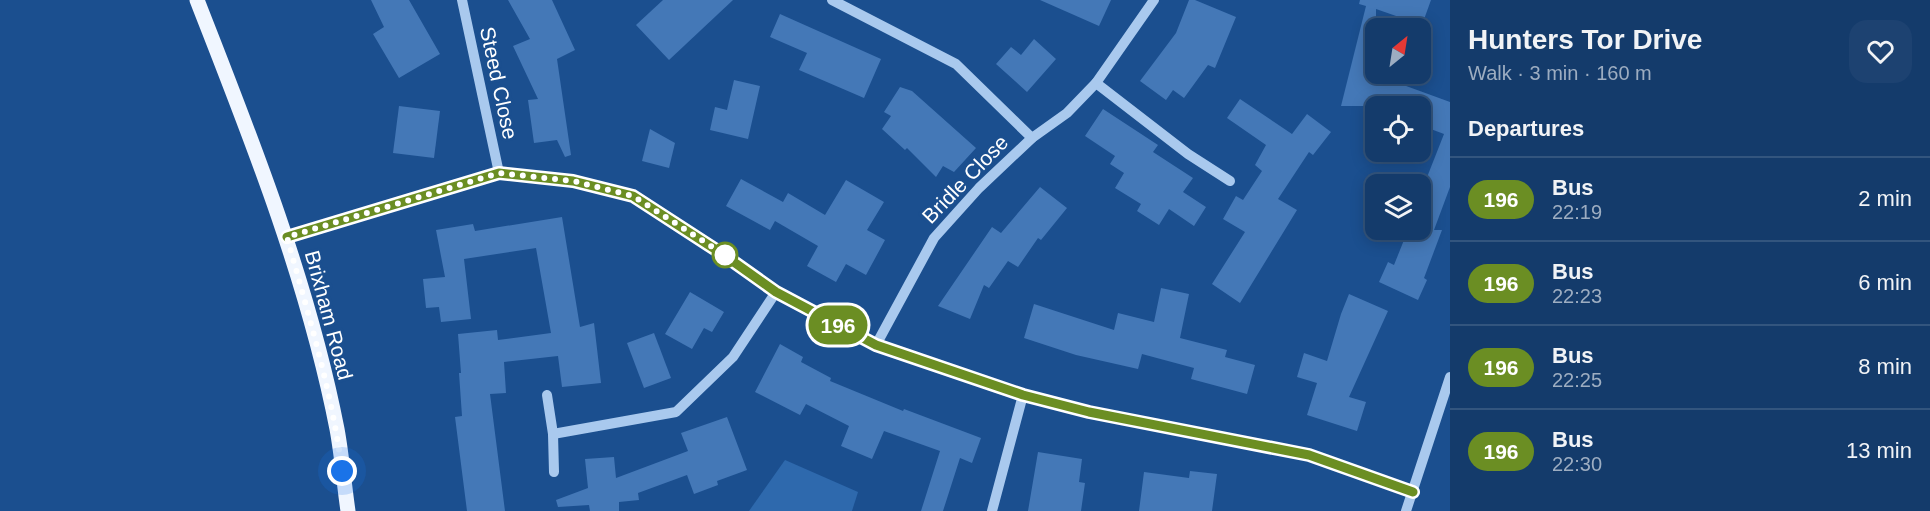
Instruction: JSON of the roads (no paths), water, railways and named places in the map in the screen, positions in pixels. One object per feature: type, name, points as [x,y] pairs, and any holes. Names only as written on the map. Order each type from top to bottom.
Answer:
[{"type":"main road","name":"Brixham Road","points":[[197,0],[287,237],[315,338],[337,431],[348,511]]},
{"type":"street","name":"Steed Close","points":[[462,0],[499,173]]},
{"type":"street","name":"Bridle Close","points":[[832,0],[956,64],[1032,138]]},
{"type":"street","name":"Bridle Close","points":[[876,345],[934,238],[979,188],[1032,138],[1067,113],[1096,83],[1154,0]]},
{"type":"street","points":[[1096,83],[1188,154],[1230,181]]},
{"type":"street","points":[[287,237],[499,173],[573,181],[633,196],[776,292],[876,345],[1023,395],[1089,412],[1309,455],[1413,492]]},
{"type":"street","points":[[553,434],[676,412],[733,357],[776,292]]},
{"type":"street","points":[[1406,511],[1450,377]]},
{"type":"street","points":[[547,395],[553,434],[554,472]]},
{"type":"street","points":[[992,511],[1023,395]]}]
